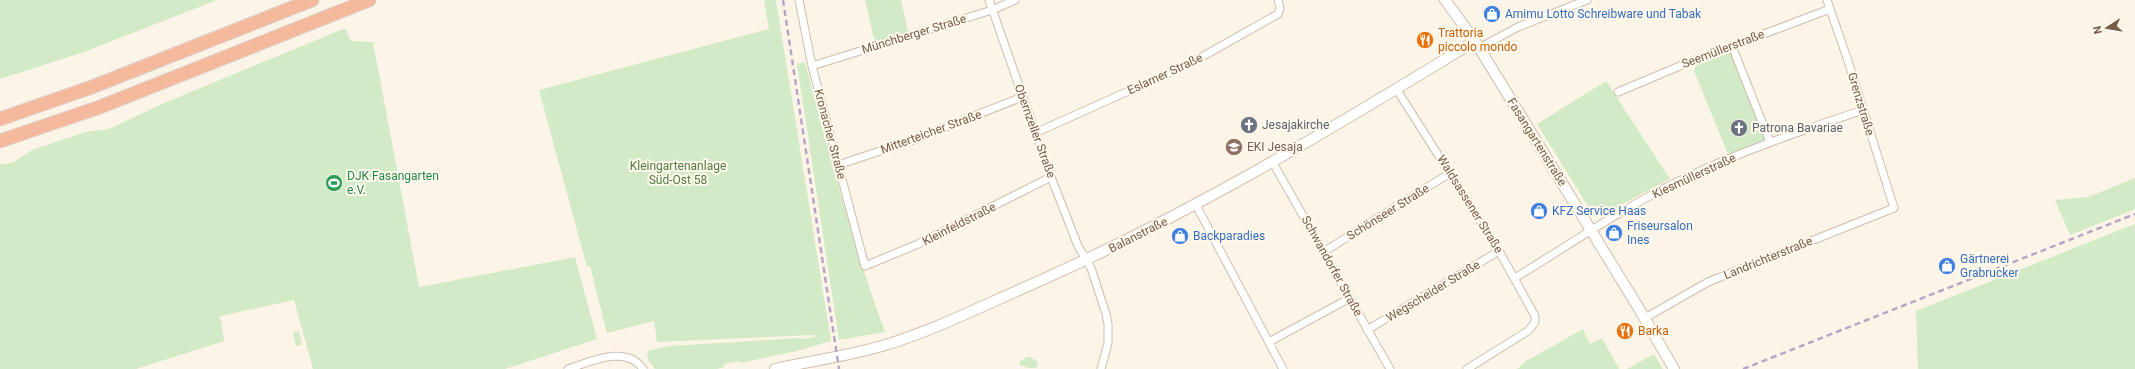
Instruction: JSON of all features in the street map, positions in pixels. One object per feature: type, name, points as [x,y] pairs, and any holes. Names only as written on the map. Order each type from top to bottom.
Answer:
[{"type":"highway","points":[[0,118],[92,87],[312,0]]},
{"type":"highway","points":[[0,141],[100,107],[369,0]]},
{"type":"street","name":"Kronacher Straße","points":[[799,0],[812,66],[865,266]]},
{"type":"street","name":"Obernzeller Straße","points":[[989,0],[1051,178],[1078,246],[1093,273],[1108,324],[1107,349],[1101,369]]},
{"type":"street","name":"Münchberger Straße","points":[[812,66],[992,10],[1015,0]]},
{"type":"street","name":"Eslarner Straße","points":[[1035,133],[1191,63],[1278,14],[1280,8],[1278,0]]},
{"type":"street","name":"Fasangartenstraße","points":[[1445,0],[1477,44],[1645,318],[1674,369]]},
{"type":"street","name":"Balanstraße","points":[[775,369],[853,353],[892,343],[932,328],[1086,260],[1196,205],[1273,163],[1477,44],[1587,0]]},
{"type":"street","name":"Grenzstraße","points":[[1827,0],[1894,208]]},
{"type":"street","name":"Seemüllerstraße","points":[[1618,92],[1732,46],[1830,9]]},
{"type":"street","points":[[1732,46],[1770,142]]},
{"type":"street","name":"Waldsassener Straße","points":[[1397,90],[1499,251],[1533,310],[1535,322],[1528,331],[1467,369]]},
{"type":"street","name":"Mitterteicher Straße","points":[[838,164],[916,139],[1022,97]]},
{"type":"street","name":"Kiesmüllerstraße","points":[[1515,278],[1616,214],[1688,176],[1770,142],[1863,110]]},
{"type":"street","name":"Schwandorfer Straße","points":[[1273,163],[1325,251],[1367,330],[1390,369]]},
{"type":"street","name":"Schönseer Straße","points":[[1325,251],[1450,173]]},
{"type":"street","name":"Kleinfeldstraße","points":[[865,266],[918,244],[1051,178]]},
{"type":"street","points":[[1196,205],[1283,369]]},
{"type":"street","name":"Landrichterstraße","points":[[1645,318],[1708,282],[1894,208]]},
{"type":"street","name":"Wegscheider Straße","points":[[1367,330],[1499,251]]},
{"type":"street","points":[[1269,342],[1350,298]]},
{"type":"street","points":[[568,369],[616,356],[634,361],[644,369]]},
{"type":"green space","points":[[0,0],[217,0],[84,52],[0,79]]},
{"type":"green space","name":"Kleingartenanlage Süd-Ost 58","points":[[764,0],[776,0],[831,341],[797,351],[740,363],[739,361],[724,364],[724,367],[717,369],[655,369],[648,360],[647,351],[670,346],[798,338],[805,339],[818,336],[657,342],[654,321],[607,333],[590,266],[587,267],[539,90],[769,29]]},
{"type":"green space","points":[[865,0],[901,0],[908,32],[875,43]]},
{"type":"green space","points":[[343,29],[346,30],[351,41],[373,42],[419,287],[575,257],[597,339],[505,369],[313,369],[294,300],[220,316],[224,341],[136,369],[0,369],[0,164],[12,163],[32,150],[86,132],[109,129],[164,103]]},
{"type":"green space","points":[[1725,50],[1732,52],[1765,136],[1765,140],[1732,154],[1727,152],[1694,71],[1697,62]]},
{"type":"green space","points":[[805,62],[852,232],[885,332],[839,340],[797,64]]},
{"type":"green space","points":[[1606,81],[1670,179],[1598,217],[1594,216],[1537,124]]},
{"type":"green space","points":[[2135,178],[2135,209],[2070,235],[2055,200],[2088,197]]},
{"type":"green space","points":[[2135,224],[2135,369],[1918,369],[1916,311]]},
{"type":"green space","points":[[1583,329],[1590,344],[1602,338],[1619,369],[1517,369],[1526,361]]},
{"type":"green space","points":[[299,331],[302,345],[296,346],[293,332]]},
{"type":"green space","points":[[1654,354],[1663,369],[1627,369]]},
{"type":"green space","points":[[1025,357],[1030,357],[1037,361],[1037,367],[1028,368],[1019,364],[1021,359],[1024,361]]},
{"type":"railway","points":[[783,0],[839,369]]},
{"type":"railway","points":[[1743,369],[2135,214]]},
{"type":"place","name":"Amimu Lotto Schreibware und Tabak","points":[[1492,14]]},
{"type":"place","name":"Trattoria piccolo mondo","points":[[1425,40]]},
{"type":"place","name":"Jesajakirche","points":[[1249,125]]},
{"type":"place","name":"Patrona Bavariae","points":[[1739,128]]},
{"type":"place","name":"EKI Jesaja","points":[[1234,147]]},
{"type":"place","name":"DJK Fasangarten e.V.","points":[[334,183]]},
{"type":"place","name":"KFZ Service Haas","points":[[1539,211]]},
{"type":"place","name":"Friseursalon Ines","points":[[1614,233]]},
{"type":"place","name":"Backparadies","points":[[1180,236]]},
{"type":"place","name":"Gärtnerei Grabrucker","points":[[1947,266]]},
{"type":"place","name":"Barka","points":[[1625,331]]}]
